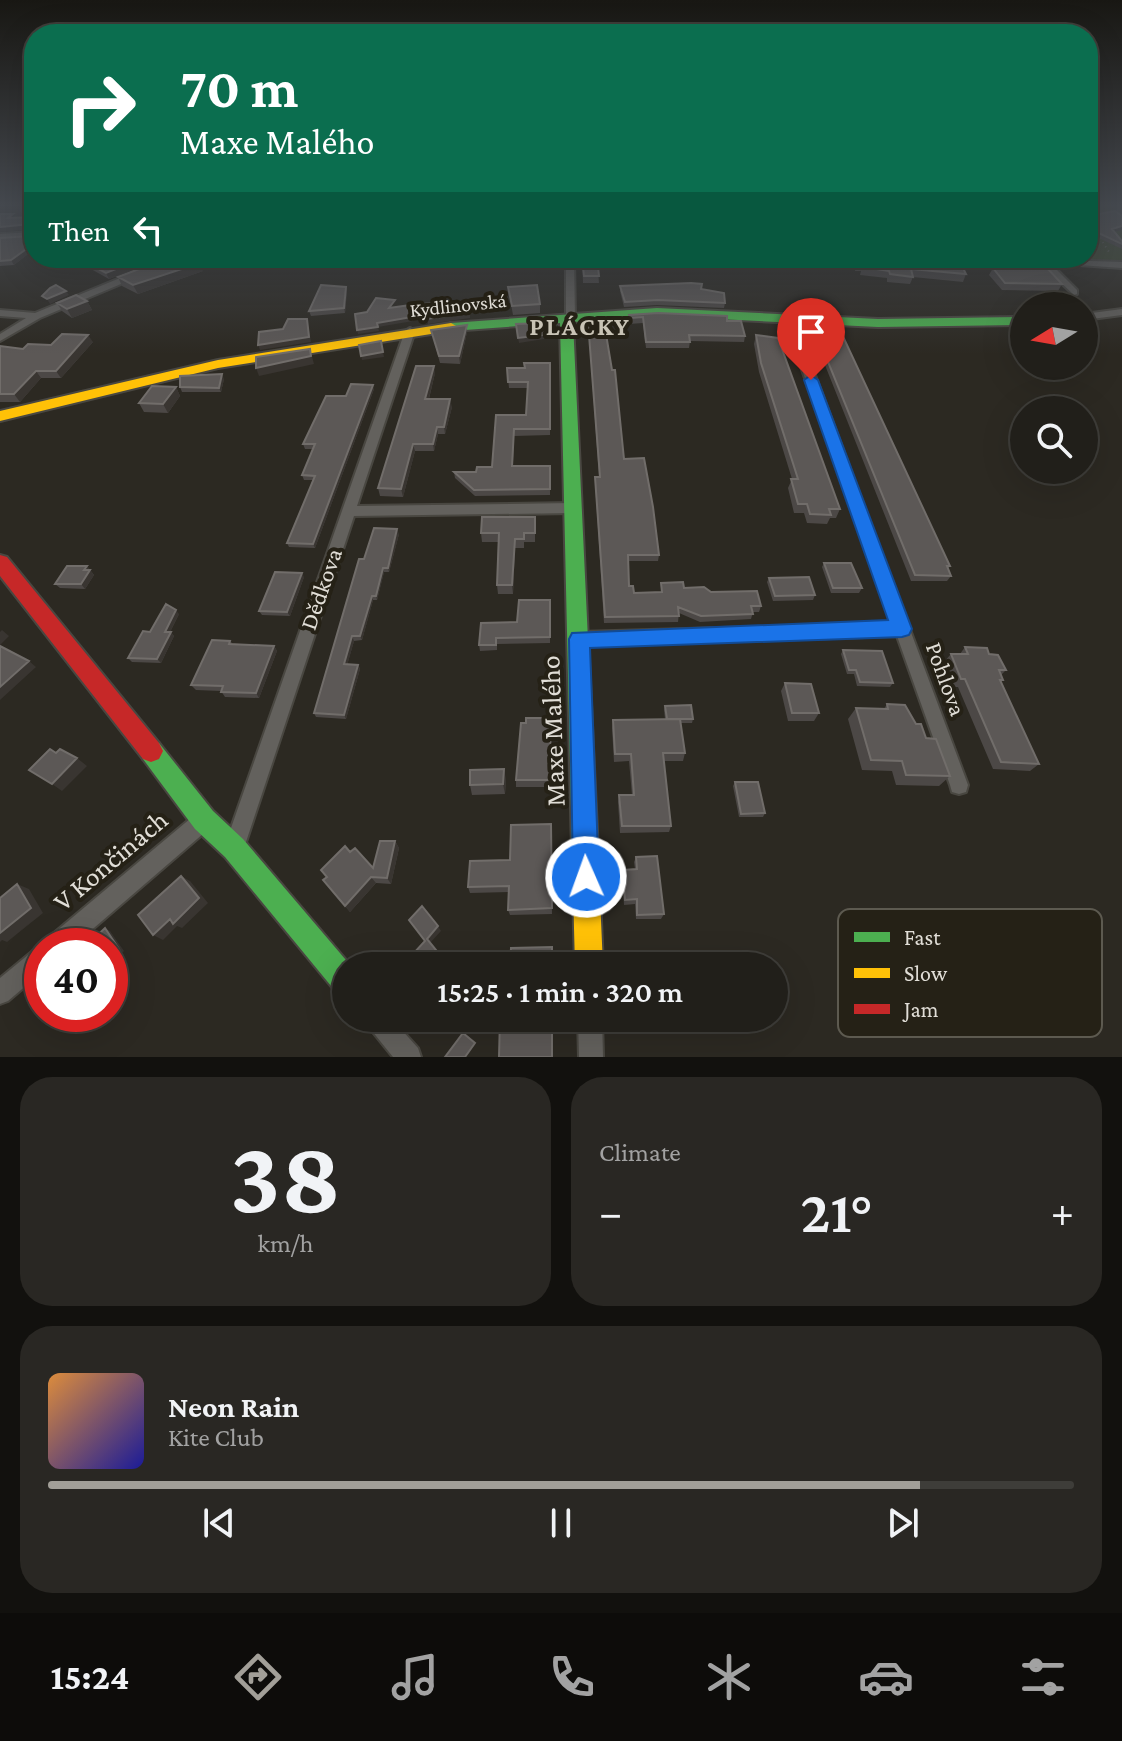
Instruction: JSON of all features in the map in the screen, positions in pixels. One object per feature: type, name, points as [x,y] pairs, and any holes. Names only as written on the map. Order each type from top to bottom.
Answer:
[{"type":"street","points":[[1098,264],[1120,265]]},
{"type":"street","points":[[568,318],[570,268]]},
{"type":"street","points":[[1050,268],[1074,292]]},
{"type":"street","points":[[0,338],[36,316],[147,270]]},
{"type":"street","name":"Kydlinovská","points":[[0,416],[218,364],[410,331],[683,312],[878,323],[1010,321]]},
{"type":"street","points":[[1098,315],[1122,312]]},
{"type":"street","points":[[0,313],[36,316]]},
{"type":"street","name":"Maxe Malého","points":[[568,318],[589,952]]},
{"type":"street","name":"Pohlova","points":[[789,319],[959,785]]},
{"type":"street","name":"Dědkova","points":[[234,848],[410,331]]},
{"type":"street","points":[[348,511],[574,508]]},
{"type":"street","points":[[0,562],[118,707],[204,820],[234,848],[332,965]]},
{"type":"street","name":"Maxe Malého","points":[[579,639],[902,629]]},
{"type":"street","name":"V Končinách","points":[[77,928],[204,820]]},
{"type":"street","points":[[0,993],[24,973]]},
{"type":"street","points":[[388,1032],[409,1057]]},
{"type":"street","points":[[590,1032],[591,1057]]},
{"type":"green space","points":[[1098,255],[1122,255],[1122,262],[1098,260]]},
{"type":"building","points":[[0,255],[18,255],[11,260],[0,261]]},
{"type":"building","points":[[96,268],[119,268],[106,273]]},
{"type":"building","points":[[142,268],[185,268],[133,285],[118,277]]},
{"type":"building","points":[[583,268],[598,268],[599,276],[584,276]]},
{"type":"building","points":[[870,268],[963,268],[966,274],[911,269],[913,277],[890,274],[889,271]]},
{"type":"building","points":[[993,268],[1048,269],[1062,284],[1005,283]]},
{"type":"building","points":[[702,284],[701,289],[724,293],[725,303],[625,302],[620,286]]},
{"type":"building","points":[[56,285],[66,291],[47,299],[42,296],[50,288]]},
{"type":"building","points":[[321,285],[346,287],[344,308],[309,311]]},
{"type":"building","points":[[537,285],[540,304],[512,306],[508,287]]},
{"type":"building","points":[[76,295],[87,301],[67,309],[57,303]]},
{"type":"building","points":[[376,298],[395,300],[389,308],[411,305],[412,317],[357,330],[355,314],[367,312]]},
{"type":"building","points":[[442,302],[443,305],[465,303],[470,313],[427,319],[422,304]]},
{"type":"building","points":[[629,315],[727,316],[727,321],[741,321],[745,336],[689,335],[690,342],[646,342],[643,317],[630,318]]},
{"type":"building","points":[[288,319],[307,319],[309,337],[258,345],[259,332],[283,329]]},
{"type":"building","points":[[588,322],[604,322],[612,370],[615,370],[624,459],[644,458],[653,507],[659,555],[628,555],[629,586],[633,586],[634,593],[662,592],[661,583],[683,582],[684,588],[704,587],[711,592],[757,591],[761,606],[751,606],[753,614],[701,616],[678,607],[679,616],[605,617],[595,477],[600,477]]},
{"type":"building","points":[[542,323],[544,335],[518,338],[516,324]]},
{"type":"building","points":[[467,325],[459,356],[439,356],[431,330]]},
{"type":"building","points":[[815,330],[840,330],[950,566],[947,566],[951,576],[915,575]]},
{"type":"building","points":[[62,334],[88,335],[56,371],[36,371],[14,394],[0,394],[0,346],[23,349],[28,344],[51,345]]},
{"type":"building","points":[[756,335],[778,338],[840,509],[829,509],[831,515],[810,514],[807,504],[798,504],[791,479],[798,479],[761,363]]},
{"type":"building","points":[[381,341],[383,352],[361,356],[359,345]]},
{"type":"building","points":[[310,349],[311,356],[256,368],[256,357]]},
{"type":"building","points":[[524,363],[550,363],[550,429],[514,429],[512,466],[550,466],[550,489],[474,490],[454,472],[476,472],[477,467],[492,467],[496,415],[526,415],[528,382],[508,382],[507,368],[525,368]]},
{"type":"building","points":[[416,366],[434,366],[425,399],[450,399],[444,427],[437,427],[433,444],[413,444],[401,489],[378,488]]},
{"type":"building","points":[[222,374],[219,388],[180,387],[180,376]]},
{"type":"building","points":[[351,384],[373,385],[313,544],[287,543],[315,476],[302,475],[315,444],[303,444],[326,396],[346,396]]},
{"type":"building","points":[[152,386],[176,387],[163,404],[139,403]]},
{"type":"building","points":[[482,517],[535,517],[535,533],[524,533],[524,539],[515,539],[512,585],[497,585],[499,533],[481,533]]},
{"type":"building","points":[[374,528],[397,529],[388,568],[383,568],[360,636],[352,636],[344,664],[358,665],[344,715],[314,713],[359,559],[364,559]]},
{"type":"building","points":[[824,563],[851,563],[862,588],[833,588]]},
{"type":"building","points":[[67,566],[87,566],[84,570],[90,570],[81,584],[55,584]]},
{"type":"building","points":[[275,572],[302,573],[287,612],[259,611]]},
{"type":"building","points":[[809,577],[815,595],[775,596],[769,578]]},
{"type":"building","points":[[519,600],[550,600],[550,637],[496,638],[496,645],[479,645],[481,623],[517,622]]},
{"type":"building","points":[[166,604],[176,610],[165,632],[171,632],[157,659],[128,658],[143,631],[150,632]]},
{"type":"building","points":[[212,640],[274,646],[256,693],[221,692],[223,686],[191,685]]},
{"type":"building","points":[[0,646],[29,661],[0,687]]},
{"type":"building","points":[[965,647],[987,648],[989,654],[998,655],[1006,670],[999,670],[1003,680],[1000,680],[1039,764],[1001,762],[951,654],[968,654]]},
{"type":"building","points":[[843,650],[882,651],[893,683],[860,682],[856,670],[849,670]]},
{"type":"building","points":[[785,683],[811,684],[819,713],[792,713]]},
{"type":"building","points":[[887,704],[905,705],[916,724],[921,724],[926,738],[936,739],[950,776],[906,775],[902,761],[871,760],[856,708],[888,709]]},
{"type":"building","points":[[691,705],[693,719],[667,719],[665,706]]},
{"type":"building","points":[[526,718],[550,718],[551,780],[516,780],[521,723],[526,723]]},
{"type":"building","points":[[680,719],[685,753],[663,753],[671,826],[622,826],[619,795],[634,795],[631,754],[615,754],[613,720]]},
{"type":"building","points":[[50,749],[56,753],[60,749],[77,758],[52,784],[29,770]]},
{"type":"building","points":[[504,769],[503,784],[470,785],[470,770]]},
{"type":"building","points":[[735,782],[758,782],[765,813],[741,814]]},
{"type":"building","points":[[551,824],[552,908],[508,910],[509,886],[468,887],[470,861],[510,860],[511,825]]},
{"type":"building","points":[[380,841],[395,841],[387,878],[371,877],[345,906],[323,880],[327,877],[321,870],[345,846],[350,852],[355,848],[373,868]]},
{"type":"building","points":[[657,856],[664,914],[637,915],[637,899],[625,900],[623,870],[637,869],[636,857]]},
{"type":"building","points":[[181,876],[199,898],[173,924],[170,919],[153,935],[138,915]]},
{"type":"building","points":[[17,884],[31,908],[0,933],[0,898]]},
{"type":"building","points":[[422,906],[438,926],[427,939],[438,952],[415,952],[425,941],[409,920]]},
{"type":"building","points":[[552,947],[552,952],[511,952],[511,948]]},
{"type":"building","points":[[500,1032],[552,1032],[552,1057],[499,1057]]},
{"type":"building","points":[[463,1033],[475,1043],[465,1057],[445,1057]]},
{"type":"traffic: fast","points":[[451,327],[657,312],[878,323],[1010,321]]},
{"type":"traffic: fast","points":[[566,318],[585,852]]},
{"type":"traffic: fast","points":[[151,751],[204,820],[234,848],[332,965]]},
{"type":"traffic: slow","points":[[0,416],[218,364],[451,327]]},
{"type":"traffic: slow","points":[[585,852],[589,952]]},
{"type":"traffic: jam","points":[[0,562],[151,751]]},
{"type":"district","name":"PLÁCKY","points":[[580,326]]},
{"type":"route","points":[[586,877],[579,639],[902,629],[811,380]]}]
